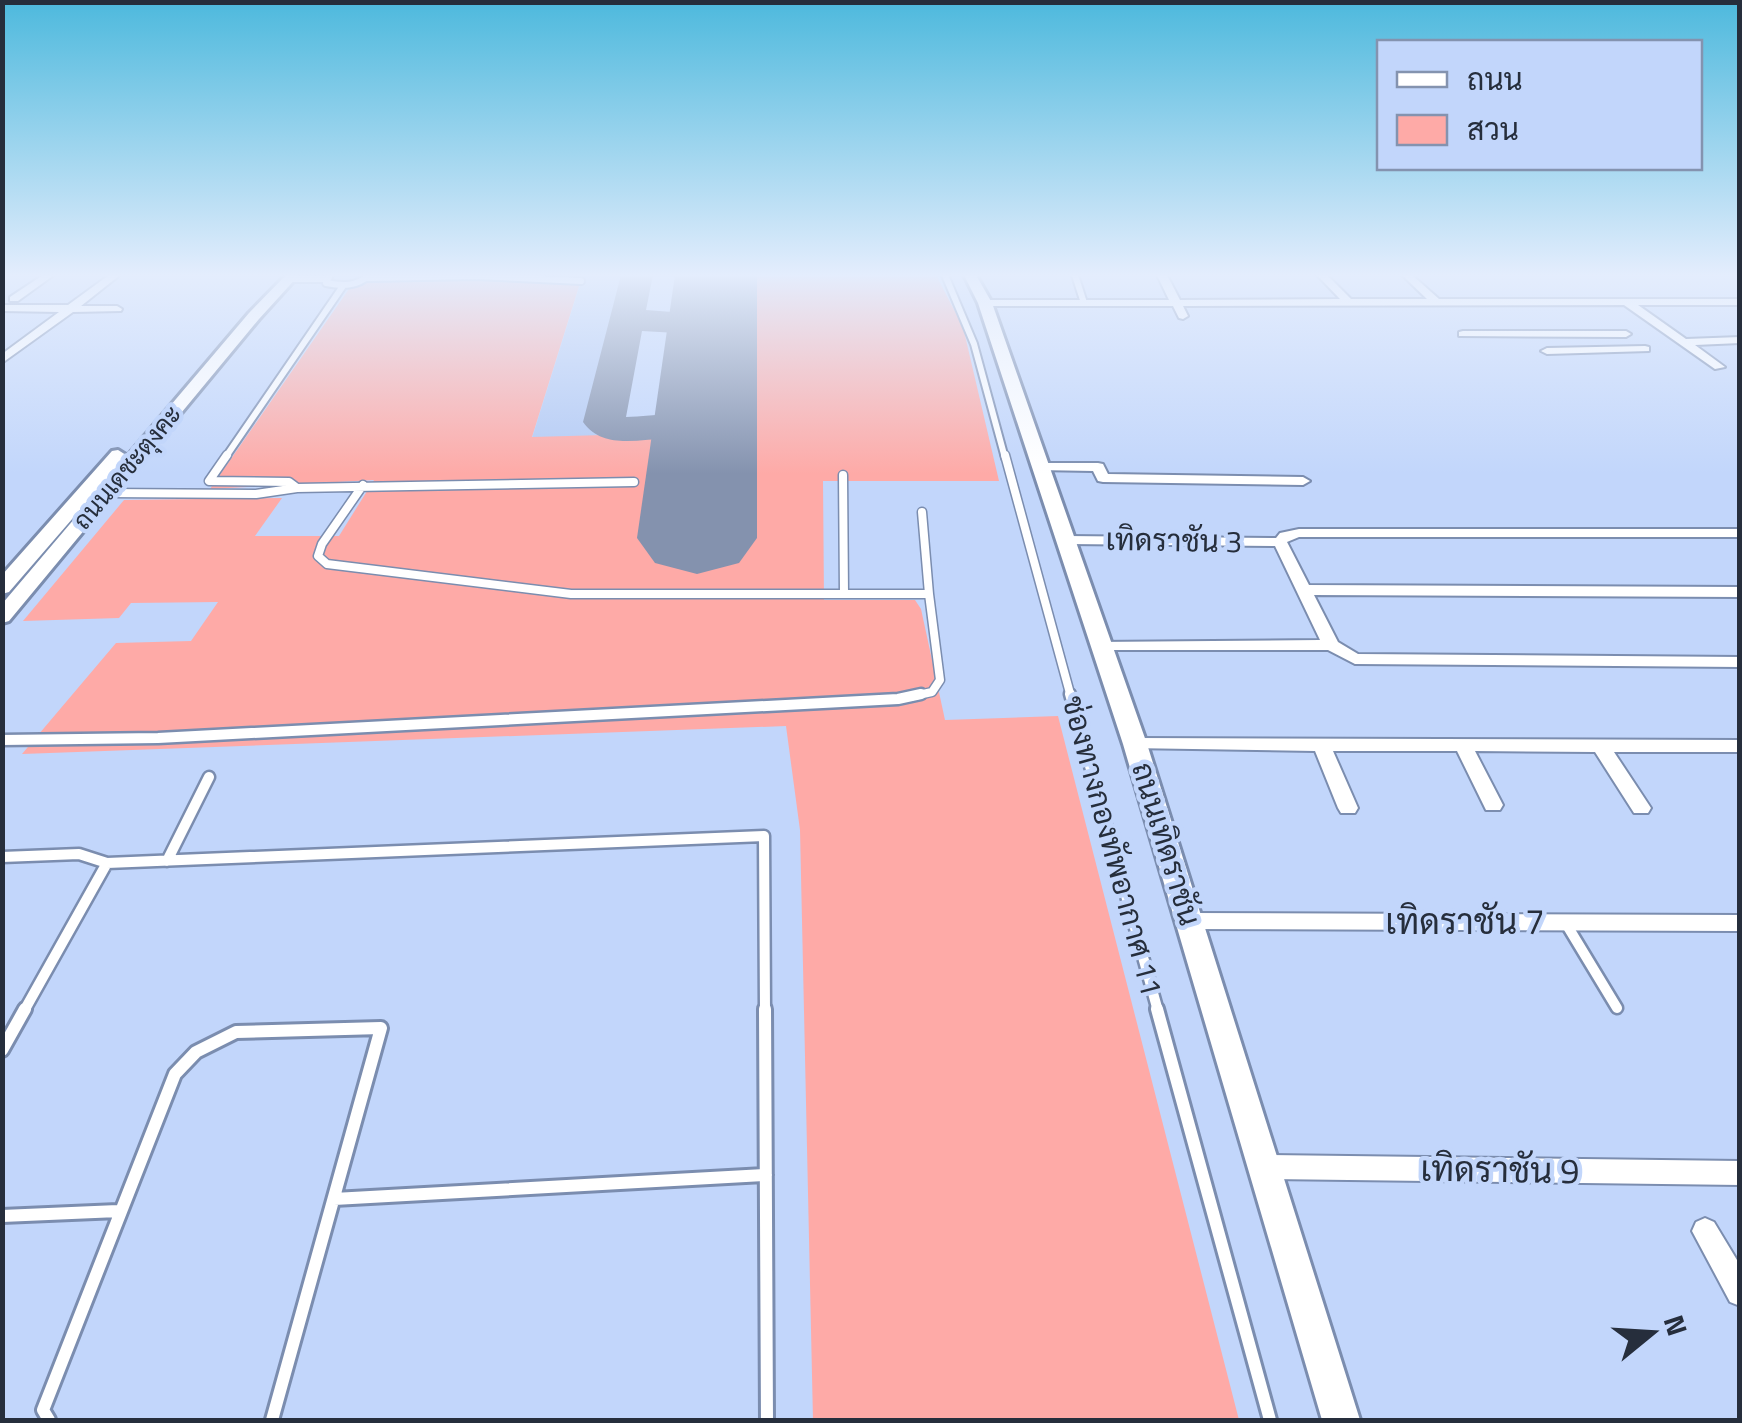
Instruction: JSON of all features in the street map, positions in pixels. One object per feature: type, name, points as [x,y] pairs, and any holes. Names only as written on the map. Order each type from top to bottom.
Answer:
[{"type":"street","points":[[2,360],[27,341]]},
{"type":"street","name":"ถนนเดชะตุงคะ","points":[[2,588],[226,341]]},
{"type":"street","name":"ถนนเดชะตุงคะ","points":[[2,616],[232,341]]},
{"type":"street","name":"ถนนเทิดราชัน","points":[[998,341],[1135,744],[1260,1167],[1341,1420]]},
{"type":"street","points":[[1547,351],[1645,349],[1635,341]]},
{"type":"street","points":[[1684,342],[1701,341]]},
{"type":"street","points":[[1684,342],[1719,367]]},
{"type":"street","points":[[1042,467],[1098,467],[1102,478],[1303,482]]},
{"type":"street","name":"เทิดราชัน 3","points":[[1067,540],[1280,542],[1285,536],[1300,533],[1740,533]]},
{"type":"street","points":[[1280,542],[1331,645]]},
{"type":"street","points":[[1304,590],[1740,592]]},
{"type":"street","points":[[1102,645],[1331,645],[1355,659],[1740,662]]},
{"type":"street","points":[[1135,744],[1739,747]]},
{"type":"street","points":[[1321,744],[1348,808]]},
{"type":"street","points":[[1463,745],[1493,805]]},
{"type":"street","points":[[1601,746],[1641,808]]},
{"type":"street","name":"เทิดราชัน 7","points":[[1190,922],[1740,923]]},
{"type":"street","name":"เทิดราชัน 9","points":[[1260,1167],[1740,1173]]},
{"type":"street","points":[[1706,1231],[1740,1292]]},
{"type":"lane","points":[[298,488],[289,482],[217,482],[207,478],[304,341]]},
{"type":"lane","name":"ช่องทางกองทัพอากาศ 11","points":[[973,341],[1270,1420]]},
{"type":"lane","points":[[844,475],[844,594]]},
{"type":"lane","points":[[106,493],[256,494],[363,485],[634,482]]},
{"type":"lane","points":[[363,485],[322,544],[318,556],[327,564],[571,594],[930,594]]},
{"type":"lane","points":[[2,740],[158,738],[898,699],[932,692],[940,680],[922,512]]},
{"type":"lane","points":[[167,861],[209,778]]},
{"type":"lane","points":[[2,857],[79,854],[107,864],[764,836],[767,1420]]},
{"type":"lane","points":[[2,1050],[107,864]]},
{"type":"lane","points":[[1565,922],[1617,1008]]},
{"type":"lane","points":[[48,1420],[43,1410],[118,1210],[175,1074],[196,1052],[236,1032],[381,1028],[272,1420]]},
{"type":"lane","points":[[334,1199],[766,1175]]},
{"type":"lane","points":[[2,1216],[118,1210]]},
{"type":"shaded area","points":[[562,341],[635,341],[620,418],[679,417],[676,433],[532,438]]},
{"type":"green space","points":[[313,341],[562,341],[532,437],[676,433],[664,544],[729,543],[737,341],[966,341],[999,481],[823,481],[824,600],[915,600],[921,609],[945,720],[1058,716],[1239,1420],[813,1420],[800,830],[786,726],[22,754],[116,643],[191,641],[218,602],[131,603],[119,618],[23,621],[124,500],[282,498],[255,536],[339,536],[374,480],[210,489]]},
{"type":"taxiway","points":[[622,341],[604,422],[625,429],[679,427],[704,433]]},
{"type":"runway","points":[[697,538],[711,341]]}]
